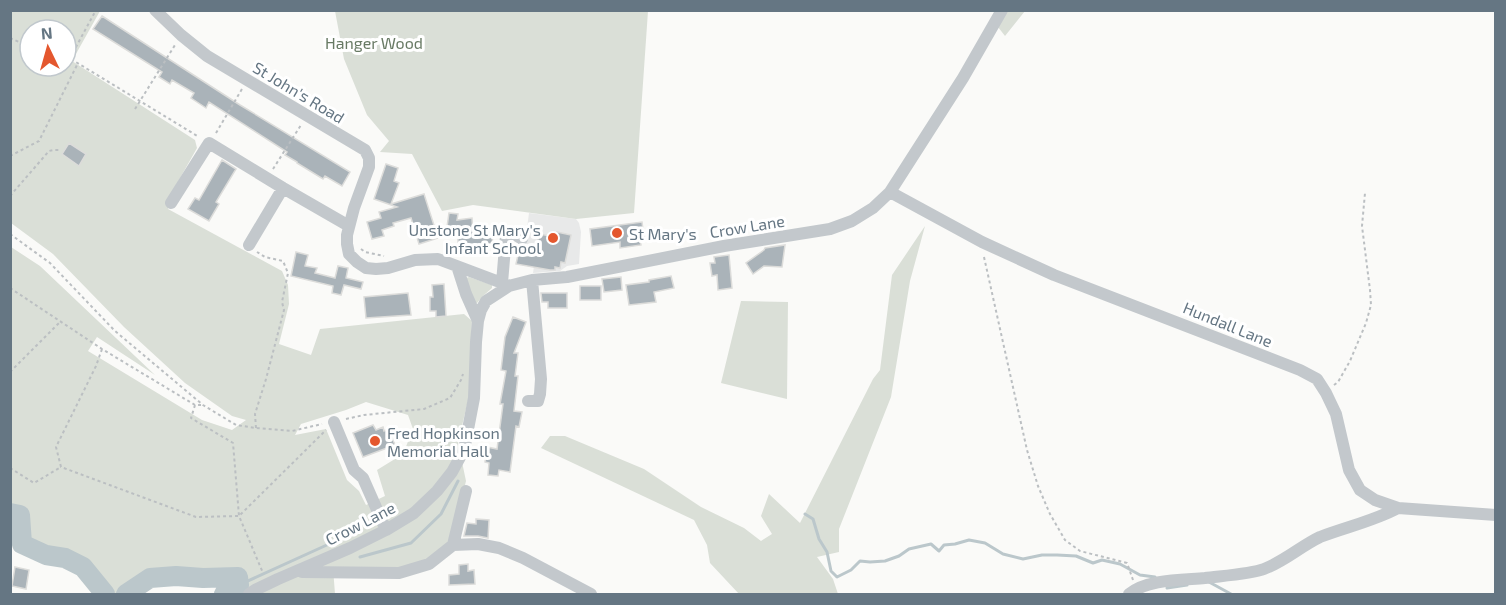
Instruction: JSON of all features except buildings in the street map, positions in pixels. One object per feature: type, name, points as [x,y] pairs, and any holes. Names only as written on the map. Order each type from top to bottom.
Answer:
[{"type":"street","name":"St John's Road","points":[[155,10],[207,56],[365,150],[369,158],[369,167],[349,226],[346,244],[350,254],[357,262],[366,268],[376,269],[415,260],[438,259],[506,284]]},
{"type":"street","name":"Crow Lane","points":[[249,594],[386,530],[414,513],[437,491],[452,472],[464,450],[474,398],[478,321],[481,310],[486,301],[506,284],[567,278],[724,246],[830,229],[852,221],[873,208],[890,192],[963,78],[1002,10]]},
{"type":"street","points":[[171,203],[209,143],[349,226]]},
{"type":"street","points":[[249,244],[283,188]]},
{"type":"street","name":"Hundall Lane","points":[[890,192],[982,242],[1054,274],[1300,370],[1317,380],[1326,393],[1335,414],[1348,470],[1360,490],[1375,500],[1398,508],[1496,515]]},
{"type":"street","points":[[506,284],[506,235],[511,232],[522,239]]},
{"type":"street","points":[[458,266],[466,294],[478,321]]},
{"type":"street","points":[[528,401],[538,401],[541,386],[532,280]]},
{"type":"street","points":[[334,422],[354,470],[363,478],[386,530]]},
{"type":"street","points":[[453,545],[466,491]]},
{"type":"street","points":[[1132,592],[1158,582],[1262,570],[1286,559],[1317,539],[1388,514],[1398,508]]},
{"type":"street","points":[[295,572],[399,573],[429,564],[453,545],[478,544],[499,548],[522,558],[591,594]]},
{"type":"path","points":[[78,40],[96,10]]},
{"type":"path","points":[[135,110],[181,35]]},
{"type":"path","points":[[78,63],[209,143],[248,81]]},
{"type":"path","points":[[10,156],[39,141],[70,78]]},
{"type":"path","points":[[267,179],[307,116]]},
{"type":"path","points":[[10,196],[49,152],[59,150]]},
{"type":"path","points":[[1326,393],[1338,382],[1350,361],[1371,305],[1362,226],[1365,193]]},
{"type":"path","points":[[10,234],[50,263],[115,331],[203,405],[236,425],[292,431],[364,415],[424,409],[450,398],[461,380],[463,371]]},
{"type":"path","points":[[982,242],[1038,486],[1065,540],[1080,552],[1127,562],[1132,592]]},
{"type":"path","points":[[249,244],[252,249],[265,257],[283,261],[288,273],[282,302],[284,310],[255,414],[256,428]]},
{"type":"path","points":[[360,248],[378,256],[389,256]]},
{"type":"path","points":[[10,288],[102,349],[195,405],[203,405]]},
{"type":"path","points":[[10,372],[61,321]]},
{"type":"path","points":[[61,467],[56,447],[102,349]]},
{"type":"path","points":[[195,405],[191,418],[233,443],[239,516],[268,584]]},
{"type":"path","points":[[61,467],[196,517],[239,516],[334,422]]},
{"type":"path","points":[[10,468],[34,483],[61,467]]},
{"type":"shaded area","name":"Unstone St Mary's Infant School","points":[[529,213],[576,219],[581,232],[579,264],[567,266],[560,271],[533,273],[537,247],[525,244]]},
{"type":"green space","points":[[11,11],[100,11],[78,50],[78,18],[18,18],[18,78],[78,78],[78,65],[195,140],[197,148],[171,194],[168,209],[282,271],[288,285],[289,304],[279,344],[311,355],[320,329],[464,314],[472,321],[469,396],[458,443],[466,481],[449,550],[400,570],[333,568],[335,594],[238,594],[243,586],[240,576],[177,574],[150,576],[127,592],[110,594],[85,566],[66,556],[46,553],[25,543],[22,513],[11,510],[11,247],[40,266],[155,375],[97,337],[88,351],[202,420],[232,430],[246,420],[232,416],[185,383],[124,327],[53,254],[11,223]],"holes":[[[366,402],[408,415],[413,429],[403,454],[377,470],[385,496],[366,505],[359,491],[347,480],[326,429],[295,435],[301,424]]]},
{"type":"green space","name":"Hanger Wood","points":[[335,11],[648,11],[634,213],[576,219],[473,205],[442,211],[412,154],[380,152],[389,141],[367,115],[344,59]]},
{"type":"green space","points":[[1007,11],[1025,11],[1005,36],[998,27]]},
{"type":"green space","points":[[925,226],[910,281],[891,397],[839,529],[839,552],[817,557],[833,579],[838,594],[739,594],[710,563],[707,545],[694,520],[541,448],[550,436],[565,436],[644,469],[701,507],[744,528],[761,541],[772,534],[761,516],[769,494],[800,523],[873,379],[880,370],[892,275]]},
{"type":"green space","points":[[466,278],[492,285],[492,288],[477,303],[473,304]]},
{"type":"green space","points":[[741,301],[788,302],[787,399],[721,383]]},
{"type":"green space","points":[[11,513],[20,515],[22,544],[18,546],[11,546]]},
{"type":"waterway","points":[[360,557],[411,543],[441,514],[458,481]]},
{"type":"waterway","points":[[10,513],[20,515],[22,544],[46,555],[65,558],[83,567],[105,594]]},
{"type":"waterway","points":[[805,514],[813,519],[819,539],[827,552],[831,571],[837,577],[851,570],[860,561],[885,561],[909,549],[931,544],[939,551],[944,545],[969,540],[985,543],[1003,554],[1023,559],[1042,555],[1076,556],[1093,563],[1102,560],[1120,564],[1140,575],[1155,577]]},
{"type":"waterway","points":[[239,585],[329,544]]},
{"type":"waterway","points":[[126,594],[150,578],[238,577],[239,585],[224,594]]},
{"type":"waterway","points":[[1209,582],[1231,594]]},
{"type":"waterway","points":[[1167,588],[1187,585]]},
{"type":"place","name":"St Mary's","points":[[617,233]]},
{"type":"place","name":"Unstone St Mary's Infant School","points":[[553,238]]},
{"type":"place","name":"Fred Hopkinson Memorial Hall","points":[[375,441]]}]
